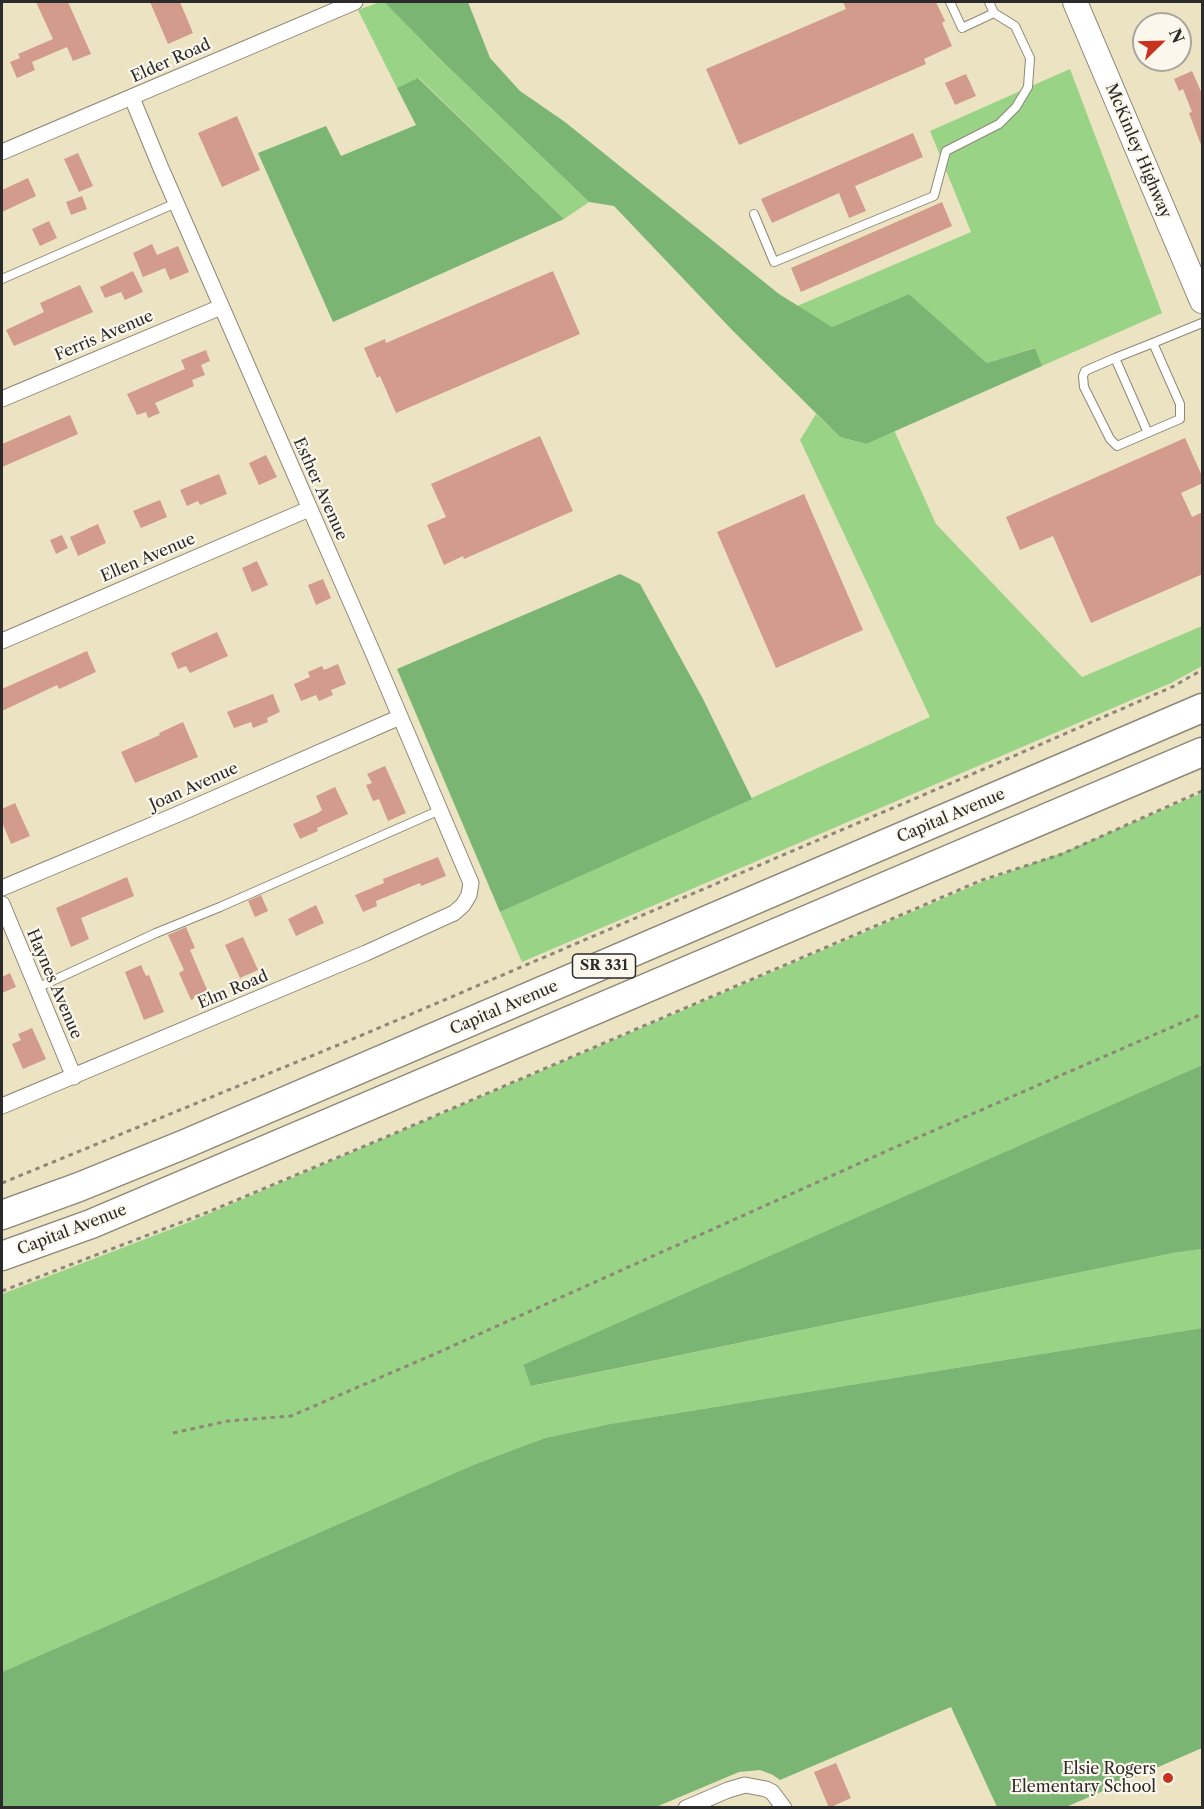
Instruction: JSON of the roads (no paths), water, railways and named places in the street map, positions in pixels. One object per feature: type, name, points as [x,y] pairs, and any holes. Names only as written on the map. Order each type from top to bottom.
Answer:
[{"type":"highway","name":"Capital Avenue","points":[[2,1215],[185,1144],[1203,708]]},
{"type":"highway","name":"Capital Avenue","points":[[2,1256],[102,1219],[1203,752]]},
{"type":"main road","name":"McKinley Highway","points":[[1075,2],[1203,301]]},
{"type":"street","name":"Elder Road","points":[[2,152],[356,2]]},
{"type":"street","name":"Esther Avenue","points":[[132,98],[469,875],[471,883],[469,895]]},
{"type":"street","name":"Ferris Avenue","points":[[2,399],[221,307]]},
{"type":"street","name":"Ellen Avenue","points":[[2,641],[309,509]]},
{"type":"street","name":"Joan Avenue","points":[[2,888],[400,717]]},
{"type":"street","name":"Elm Road","points":[[2,1106],[375,949],[453,913],[463,905],[469,895]]},
{"type":"street","name":"Haynes Avenue","points":[[2,904],[74,1077]]},
{"type":"street","points":[[686,1808],[738,1786],[757,1786],[766,1789],[772,1792],[784,1808]]},
{"type":"lane","points":[[950,2],[962,28],[994,13]]},
{"type":"lane","points":[[754,214],[774,262],[934,196],[946,151],[999,124],[1016,106],[1028,87],[1030,58],[1015,26],[994,13],[989,2]]},
{"type":"lane","points":[[2,279],[176,203]]},
{"type":"lane","points":[[1153,343],[1180,404],[1180,418],[1117,446],[1110,439],[1084,387],[1085,371],[1114,358],[1203,323]]},
{"type":"lane","points":[[1114,358],[1148,433]]},
{"type":"lane","points":[[37,988],[156,933],[440,810]]},
{"type":"place","name":"Elsie Rogers Elementary School","points":[[1168,1778]]}]
